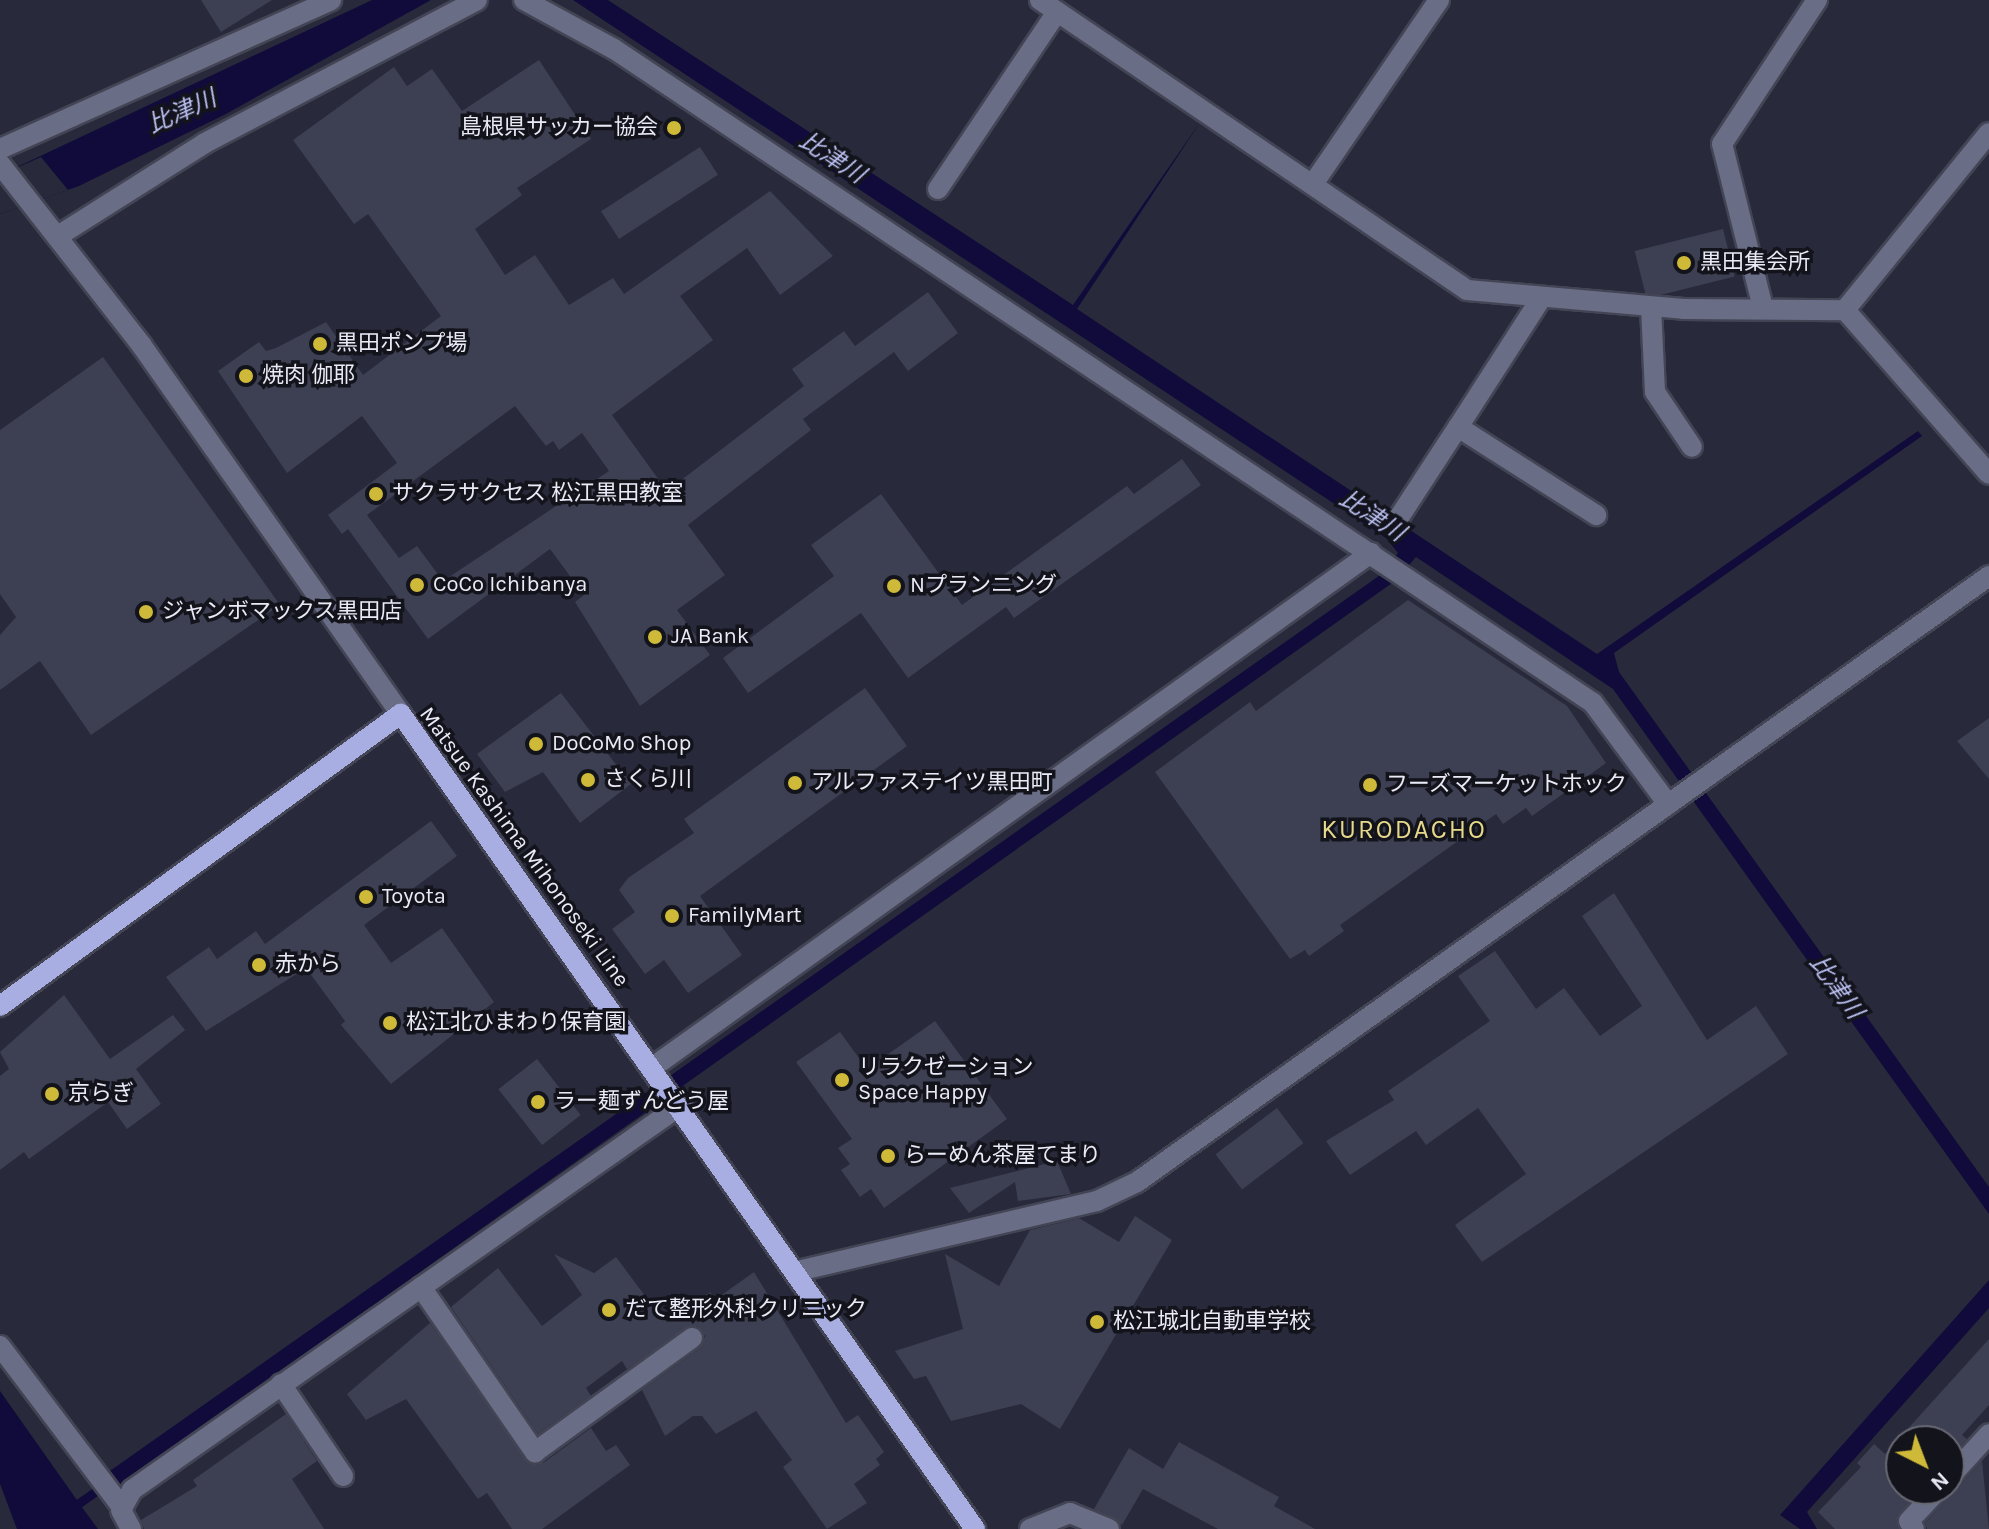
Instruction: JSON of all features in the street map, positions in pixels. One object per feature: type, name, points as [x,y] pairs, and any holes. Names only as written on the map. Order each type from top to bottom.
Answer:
[{"type":"main road","name":"Matsue Kashima Mihonoseki Line","points":[[0,1006],[401,714],[798,1271],[975,1529]]},
{"type":"street","points":[[331,0],[1,160],[401,714]]},
{"type":"street","points":[[58,236],[205,143],[477,0]]},
{"type":"street","points":[[524,0],[614,49],[1408,574],[1593,703],[1671,801]]},
{"type":"street","points":[[1313,184],[1439,0]]},
{"type":"street","points":[[1763,308],[1722,144],[1817,0]]},
{"type":"street","points":[[938,189],[1048,6],[1467,290],[1540,300],[1651,307],[1845,310],[1989,474]]},
{"type":"street","points":[[1845,310],[1989,133]]},
{"type":"street","points":[[1396,522],[1540,300]]},
{"type":"street","points":[[1651,307],[1655,392],[1692,447]]},
{"type":"street","points":[[1458,427],[1596,515]]},
{"type":"street","points":[[654,1070],[1377,556]]},
{"type":"street","points":[[798,1271],[1097,1201],[1137,1182],[1989,576]]},
{"type":"street","points":[[109,1495],[132,1490],[678,1101]]},
{"type":"street","points":[[421,1287],[535,1452],[692,1338]]},
{"type":"street","points":[[0,1346],[131,1529]]},
{"type":"street","points":[[281,1384],[343,1476]]},
{"type":"street","points":[[1965,1460],[1989,1434]]},
{"type":"street","points":[[1914,1529],[1909,1521],[1924,1505]]},
{"type":"street","points":[[1030,1529],[1070,1513],[1109,1529]]},
{"type":"water","name":"比津川","points":[[372,0],[431,0],[224,115],[79,186],[0,214],[0,175]]},
{"type":"water","name":"比津川","points":[[573,0],[608,0],[1073,305],[1201,121],[1077,309],[1597,654],[1918,431],[1922,436],[1614,653],[1619,672],[1989,1187],[1989,1214],[1613,689],[1416,557],[1395,581],[104,1496],[107,1473],[1383,573],[1398,553],[1386,538]]},
{"type":"water","points":[[1989,1280],[1989,1308],[1807,1512],[1817,1529],[1800,1529],[1780,1515]]},
{"type":"water","points":[[0,1391],[98,1529],[17,1529],[0,1484]]},
{"type":"pier","points":[[41,157],[68,190],[0,214],[0,175]]},
{"type":"building","points":[[201,0],[272,0],[221,32]]},
{"type":"building","points":[[539,60],[591,139],[517,188],[522,195],[475,229],[505,275],[535,255],[569,305],[613,278],[624,294],[770,191],[833,256],[780,295],[747,248],[680,296],[713,340],[612,415],[667,491],[804,386],[792,369],[844,331],[855,346],[928,292],[958,333],[908,371],[894,352],[803,419],[811,430],[688,525],[725,575],[677,610],[710,655],[640,706],[575,602],[584,595],[550,549],[428,639],[348,529],[342,534],[328,515],[397,463],[362,416],[287,473],[218,371],[259,342],[266,351],[326,322],[363,375],[441,316],[368,214],[354,224],[293,140],[394,67],[407,86],[432,69],[462,111]],"holes":[[[515,406],[546,446],[553,441],[559,450],[582,433],[609,471],[443,581],[417,546],[399,558],[367,515]]]},
{"type":"building","points":[[700,147],[718,175],[619,239],[601,211]]},
{"type":"building","name":"黒田集会所","points":[[1723,229],[1735,277],[1647,299],[1635,251]]},
{"type":"building","points":[[103,357],[280,605],[91,735],[40,661],[0,690],[0,635],[16,617],[0,594],[0,430]]},
{"type":"building","points":[[1182,459],[1201,485],[1014,618],[1006,607],[908,678],[861,613],[748,693],[723,658],[834,576],[811,545],[881,494],[962,605],[1127,486],[1134,494]]},
{"type":"building","name":"フーズマーケットホック","points":[[1408,600],[1567,706],[1606,763],[1532,816],[1526,808],[1503,824],[1496,814],[1340,925],[1344,931],[1309,956],[1305,950],[1290,959],[1155,772],[1250,702],[1256,711]]},
{"type":"building","points":[[865,688],[907,746],[700,896],[742,955],[688,993],[664,960],[645,974],[612,929],[635,912],[619,890],[628,878],[694,833],[684,819]]},
{"type":"building","points":[[561,693],[631,784],[580,823],[543,772],[505,792],[477,754]]},
{"type":"building","points":[[1989,718],[1989,779],[1957,741]]},
{"type":"building","points":[[431,821],[457,856],[364,925],[391,963],[442,928],[494,1002],[391,1084],[341,1025],[345,1021],[306,968],[206,1031],[166,977],[209,947],[217,959],[256,931],[265,944]]},
{"type":"building","points":[[1614,893],[1707,1040],[1756,1006],[1788,1054],[1482,1262],[1455,1225],[1526,1174],[1478,1108],[1426,1145],[1416,1131],[1350,1175],[1326,1141],[1394,1100],[1388,1091],[1490,1021],[1458,976],[1495,951],[1536,1009],[1564,988],[1600,1036],[1642,1006],[1582,916]]},
{"type":"building","name":"京らぎ","points":[[64,995],[110,1059],[173,1015],[185,1030],[136,1069],[161,1104],[127,1129],[108,1102],[29,1159],[24,1152],[0,1170],[0,1076],[9,1069],[0,1052]]},
{"type":"building","points":[[935,1021],[1007,1119],[884,1208],[871,1189],[860,1197],[841,1170],[850,1164],[838,1148],[852,1139],[796,1062],[840,1032],[867,1069]]},
{"type":"building","name":"ラー麺ずんどう屋","points":[[537,1059],[581,1115],[542,1145],[498,1089]]},
{"type":"building","points":[[1277,1108],[1303,1143],[1242,1189],[1216,1154]]},
{"type":"building","points":[[1057,1161],[1071,1194],[1018,1201],[1015,1182],[969,1213],[950,1188]]},
{"type":"building","points":[[1135,1216],[1172,1240],[1060,1429],[1021,1404],[951,1421],[926,1376],[914,1379],[895,1351],[963,1329],[945,1254],[999,1286],[1030,1230],[1079,1218],[1119,1242]]},
{"type":"building","points":[[554,1254],[594,1273],[616,1257],[663,1320],[696,1295],[699,1300],[710,1292],[716,1299],[754,1272],[846,1423],[858,1415],[884,1452],[876,1459],[880,1465],[854,1484],[867,1503],[827,1529],[783,1467],[792,1460],[756,1411],[716,1434],[702,1416],[693,1416],[665,1436],[642,1390],[700,1348],[705,1336],[697,1326],[627,1369],[622,1361],[586,1388],[591,1396],[538,1434],[451,1307],[498,1268],[542,1326],[582,1295]]},
{"type":"building","points":[[430,1323],[529,1463],[543,1463],[591,1428],[606,1451],[616,1445],[630,1465],[542,1529],[512,1529],[487,1493],[478,1499],[406,1399],[366,1420],[347,1394]]},
{"type":"building","points":[[1989,1339],[1989,1405],[1965,1432],[1965,1425],[1911,1425]]},
{"type":"building","points":[[286,1414],[317,1461],[292,1479],[324,1529],[144,1529],[141,1520],[197,1486],[193,1480]]},
{"type":"building","points":[[1179,1442],[1279,1497],[1274,1506],[1315,1529],[1218,1529],[1143,1489],[1122,1525],[1094,1509],[1129,1448],[1163,1469]]},
{"type":"building","points":[[1874,1444],[1885,1454],[1885,1505],[1907,1505],[1897,1516],[1899,1529],[1835,1529],[1818,1512],[1861,1467],[1857,1463]]},
{"type":"building","points":[[1982,1461],[1989,1529],[1927,1529],[1925,1523],[1942,1505],[1965,1505],[1965,1479]]},
{"type":"waterway","points":[[69,1510],[106,1484]]},
{"type":"place","name":"島根県サッカー協会","points":[[674,128]]},
{"type":"place","name":"黒田集会所","points":[[1684,263]]},
{"type":"place","name":"黒田ポンプ場","points":[[320,344]]},
{"type":"place","name":"焼肉 伽耶","points":[[246,376]]},
{"type":"place","name":"サクラサクセス 松江黒田教室","points":[[376,494]]},
{"type":"place","name":"CoCo Ichibanya","points":[[417,585]]},
{"type":"place","name":"Nプランニング","points":[[894,586]]},
{"type":"place","name":"ジャンボマックス黒田店","points":[[146,612]]},
{"type":"place","name":"JA Bank","points":[[655,637]]},
{"type":"place","name":"DoCoMo Shop","points":[[536,744]]},
{"type":"place","name":"さくら川","points":[[588,780]]},
{"type":"place","name":"アルファステイツ黒田町","points":[[795,783]]},
{"type":"place","name":"フーズマーケットホック","points":[[1370,785]]},
{"type":"place","name":"Toyota","points":[[366,897]]},
{"type":"place","name":"FamilyMart","points":[[672,916]]},
{"type":"place","name":"赤から","points":[[259,965]]},
{"type":"place","name":"松江北ひまわり保育園","points":[[390,1023]]},
{"type":"place","name":"リラクゼーション Space Happy","points":[[842,1080]]},
{"type":"place","name":"京らぎ","points":[[52,1094]]},
{"type":"place","name":"ラー麺ずんどう屋","points":[[538,1102]]},
{"type":"place","name":"らーめん茶屋てまり","points":[[888,1156]]},
{"type":"place","name":"だて整形外科クリニック","points":[[609,1310]]},
{"type":"place","name":"松江城北自動車学校","points":[[1097,1322]]},
{"type":"district","name":"KURODACHO","points":[[1404,830]]}]
